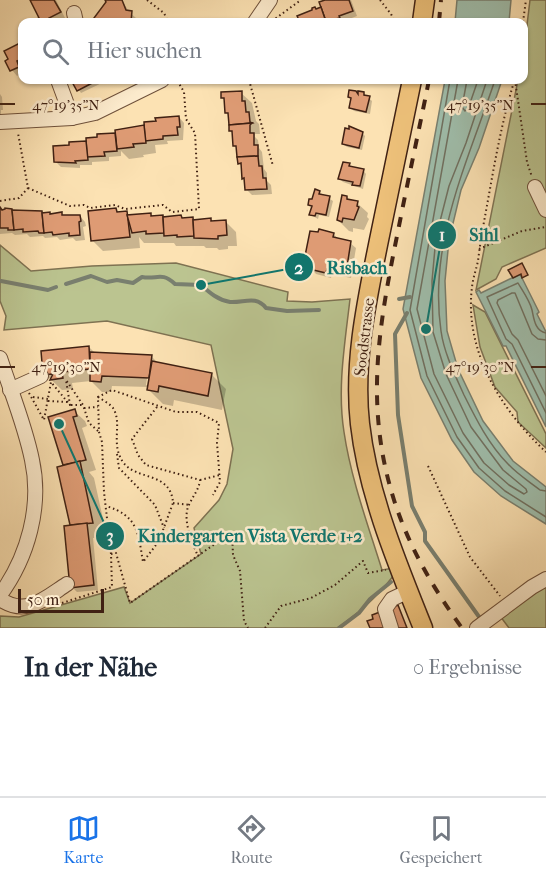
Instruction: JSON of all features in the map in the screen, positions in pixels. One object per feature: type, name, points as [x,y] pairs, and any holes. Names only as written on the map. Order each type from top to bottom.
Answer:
[{"type":"main road","points":[[423,18],[425,0]]},
{"type":"main road","name":"Soodstrasse","points":[[411,84],[362,327],[358,392],[360,425],[380,513],[423,628]]},
{"type":"street","points":[[258,18],[270,0]]},
{"type":"street","points":[[59,84],[72,118]]},
{"type":"street","points":[[0,122],[72,118],[96,113],[154,84]]},
{"type":"street","points":[[535,187],[546,210]]},
{"type":"street","points":[[0,358],[33,460],[35,492],[33,521],[23,554],[0,597],[16,607],[30,606],[67,584]]},
{"type":"street","points":[[10,390],[41,376]]},
{"type":"street","points":[[477,628],[532,586],[546,579]]},
{"type":"street","points":[[391,628],[385,609],[392,599],[409,591]]},
{"type":"path","points":[[147,0],[164,13],[166,18]]},
{"type":"path","points":[[276,18],[301,0]]},
{"type":"path","points":[[380,0],[392,18]]},
{"type":"path","points":[[524,18],[526,0]]},
{"type":"path","points":[[28,188],[70,206],[84,205],[90,208],[115,205],[125,209],[163,205],[172,212],[199,210],[195,133],[186,119],[184,92],[179,84]]},
{"type":"path","points":[[250,84],[273,166]]},
{"type":"path","points":[[513,84],[500,134],[472,286],[471,311],[475,339],[483,367],[508,411],[546,452]]},
{"type":"path","points":[[514,84],[527,162],[535,187]]},
{"type":"path","points":[[16,121],[28,188]]},
{"type":"path","points":[[0,201],[19,198],[28,188]]},
{"type":"path","points":[[479,249],[522,231],[546,227]]},
{"type":"path","points":[[69,404],[66,380],[83,406],[89,423],[99,432]]},
{"type":"path","points":[[24,384],[44,420],[51,382],[69,404]]},
{"type":"path","points":[[98,397],[112,390],[176,412],[197,411],[219,423],[217,443],[220,482],[213,495]]},
{"type":"path","points":[[32,397],[98,407]]},
{"type":"path","points":[[57,605],[112,587],[98,397]]},
{"type":"path","points":[[98,397],[112,407],[117,419],[116,449],[119,468],[155,505],[164,528]]},
{"type":"path","points":[[158,406],[132,439],[138,455],[146,464],[200,480],[220,475]]},
{"type":"path","points":[[105,506],[129,517],[138,535],[143,562],[159,541],[173,503],[168,487],[157,478],[124,464],[116,449]]},
{"type":"path","points":[[142,473],[146,464]]},
{"type":"path","points":[[428,466],[470,557],[507,605]]},
{"type":"path","points":[[198,556],[187,521],[190,505],[200,480]]},
{"type":"path","points":[[173,503],[190,505]]},
{"type":"path","points":[[111,554],[116,553],[129,603],[232,532],[234,555],[240,571],[244,621],[248,628]]},
{"type":"path","points":[[265,628],[281,606],[311,598],[335,585],[363,561],[368,573],[389,569]]},
{"type":"green space","points":[[530,0],[546,0],[546,248],[502,267],[496,279],[476,290],[517,84],[528,84]]},
{"type":"green space","points":[[0,245],[31,271],[176,263],[288,292],[287,301],[350,299],[341,399],[347,450],[355,484],[382,570],[400,567],[379,593],[337,628],[0,628],[0,616],[19,617],[124,587],[130,603],[201,554],[194,528],[219,500],[227,484],[233,449],[211,345],[107,321],[4,330],[6,316],[0,301]]},
{"type":"green space","points":[[473,305],[485,312],[546,434],[546,448],[518,422],[517,412],[495,387],[480,347]]},
{"type":"green space","points":[[546,583],[546,628],[509,628],[500,616]]},
{"type":"water","points":[[457,0],[511,0],[509,18],[455,18]]},
{"type":"water","points":[[444,84],[501,84],[479,148],[461,190],[449,240],[445,281],[447,331],[458,369],[483,421],[513,461],[546,487],[546,524],[501,496],[474,472],[452,440],[421,378],[403,309]]},
{"type":"water","points":[[520,274],[546,332],[546,427],[476,292],[479,290],[481,293]]},
{"type":"building","points":[[30,0],[54,0],[61,12],[49,18],[39,18]]},
{"type":"building","points":[[105,0],[122,0],[126,10],[132,11],[131,18],[94,18],[106,2]]},
{"type":"building","points":[[349,0],[353,11],[339,16],[340,18],[325,18],[319,2]]},
{"type":"building","points":[[321,7],[325,18],[298,18],[297,16],[312,8]]},
{"type":"building","points":[[18,44],[18,67],[10,71],[5,61],[8,59],[4,51]]},
{"type":"building","points":[[73,84],[90,84],[77,91]]},
{"type":"building","points":[[349,90],[356,91],[358,94],[358,91],[364,92],[364,95],[370,96],[366,112],[349,108],[351,98],[348,97]]},
{"type":"building","points":[[242,91],[242,101],[245,101],[246,112],[249,112],[252,123],[229,125],[228,113],[225,113],[224,98],[221,98],[221,92]]},
{"type":"building","points":[[179,116],[178,135],[145,141],[144,122],[156,121],[155,118]]},
{"type":"building","points":[[252,123],[250,133],[254,133],[254,145],[258,145],[258,156],[237,157],[229,125]]},
{"type":"building","points":[[144,125],[146,143],[117,149],[115,130]]},
{"type":"building","points":[[349,126],[363,132],[359,148],[342,144],[345,128],[349,129]]},
{"type":"building","points":[[115,133],[117,151],[104,152],[105,156],[87,157],[86,138],[97,137],[97,134]]},
{"type":"building","points":[[86,141],[88,160],[75,161],[76,163],[54,162],[53,146]]},
{"type":"building","points":[[258,156],[263,178],[266,178],[267,189],[245,190],[241,163],[238,164],[237,157]]},
{"type":"building","points":[[343,162],[350,163],[349,166],[364,169],[360,186],[338,179]]},
{"type":"building","points":[[315,189],[320,191],[319,194],[330,196],[326,215],[316,213],[315,216],[309,215],[312,206],[308,205],[309,199],[312,199]]},
{"type":"building","points":[[342,195],[347,196],[347,199],[358,201],[357,206],[359,207],[354,220],[343,218],[342,222],[337,220]]},
{"type":"building","points":[[0,207],[2,210],[12,209],[14,230],[0,228]]},
{"type":"building","points":[[116,208],[117,212],[127,211],[130,237],[91,241],[88,211]]},
{"type":"building","points":[[12,210],[42,211],[44,233],[23,232],[23,229],[14,230]]},
{"type":"building","points":[[50,212],[50,214],[62,212],[62,215],[80,215],[80,235],[44,233],[42,213]]},
{"type":"building","points":[[151,213],[151,216],[163,215],[164,233],[146,234],[146,231],[132,233],[127,215]]},
{"type":"building","points":[[181,215],[182,218],[193,217],[194,236],[164,236],[163,217]]},
{"type":"building","points":[[211,218],[211,221],[226,220],[227,235],[218,236],[218,239],[194,238],[193,220]]},
{"type":"building","points":[[319,229],[334,233],[333,237],[351,241],[346,273],[327,269],[326,273],[309,269],[310,263],[304,261],[310,231],[318,232]]},
{"type":"building","points":[[522,263],[528,275],[522,278],[521,274],[513,278],[508,270]]},
{"type":"building","points":[[89,346],[90,369],[62,372],[63,378],[50,380],[53,374],[43,375],[41,351]]},
{"type":"building","points":[[90,352],[152,355],[149,378],[102,376],[101,382],[90,381]]},
{"type":"building","points":[[152,361],[212,373],[208,396],[159,386],[158,392],[147,390]]},
{"type":"building","points":[[75,409],[77,416],[73,417],[86,460],[63,465],[48,417]]},
{"type":"building","points":[[80,461],[93,523],[70,525],[57,467]]},
{"type":"building","points":[[87,523],[94,585],[70,588],[64,526]]},
{"type":"building","points":[[398,605],[407,628],[370,628],[367,621],[373,619],[372,615]]},
{"type":"waterway","points":[[66,284],[91,276],[107,282],[117,280],[133,283],[142,277],[162,277],[175,284],[201,285],[218,298],[230,302],[254,301],[266,308],[287,311],[319,310]]},
{"type":"waterway","points":[[1,281],[48,290],[56,287]]},
{"type":"waterway","points":[[399,299],[410,297]]},
{"type":"waterway","points":[[407,313],[395,334],[398,415],[412,506],[425,532],[425,541],[482,621]]},
{"type":"waterway","points":[[339,628],[359,613],[370,599],[391,582]]},
{"type":"railway","points":[[439,18],[441,0]]},
{"type":"railway","points":[[428,84],[380,332],[377,398],[379,431],[394,500],[407,534],[441,598],[462,628]]},
{"type":"place","name":"Risbach","points":[[201,285]]},
{"type":"place","name":"Sihl","points":[[426,329]]},
{"type":"place","name":"Kindergarten Vista Verde 1+2","points":[[59,424]]}]
